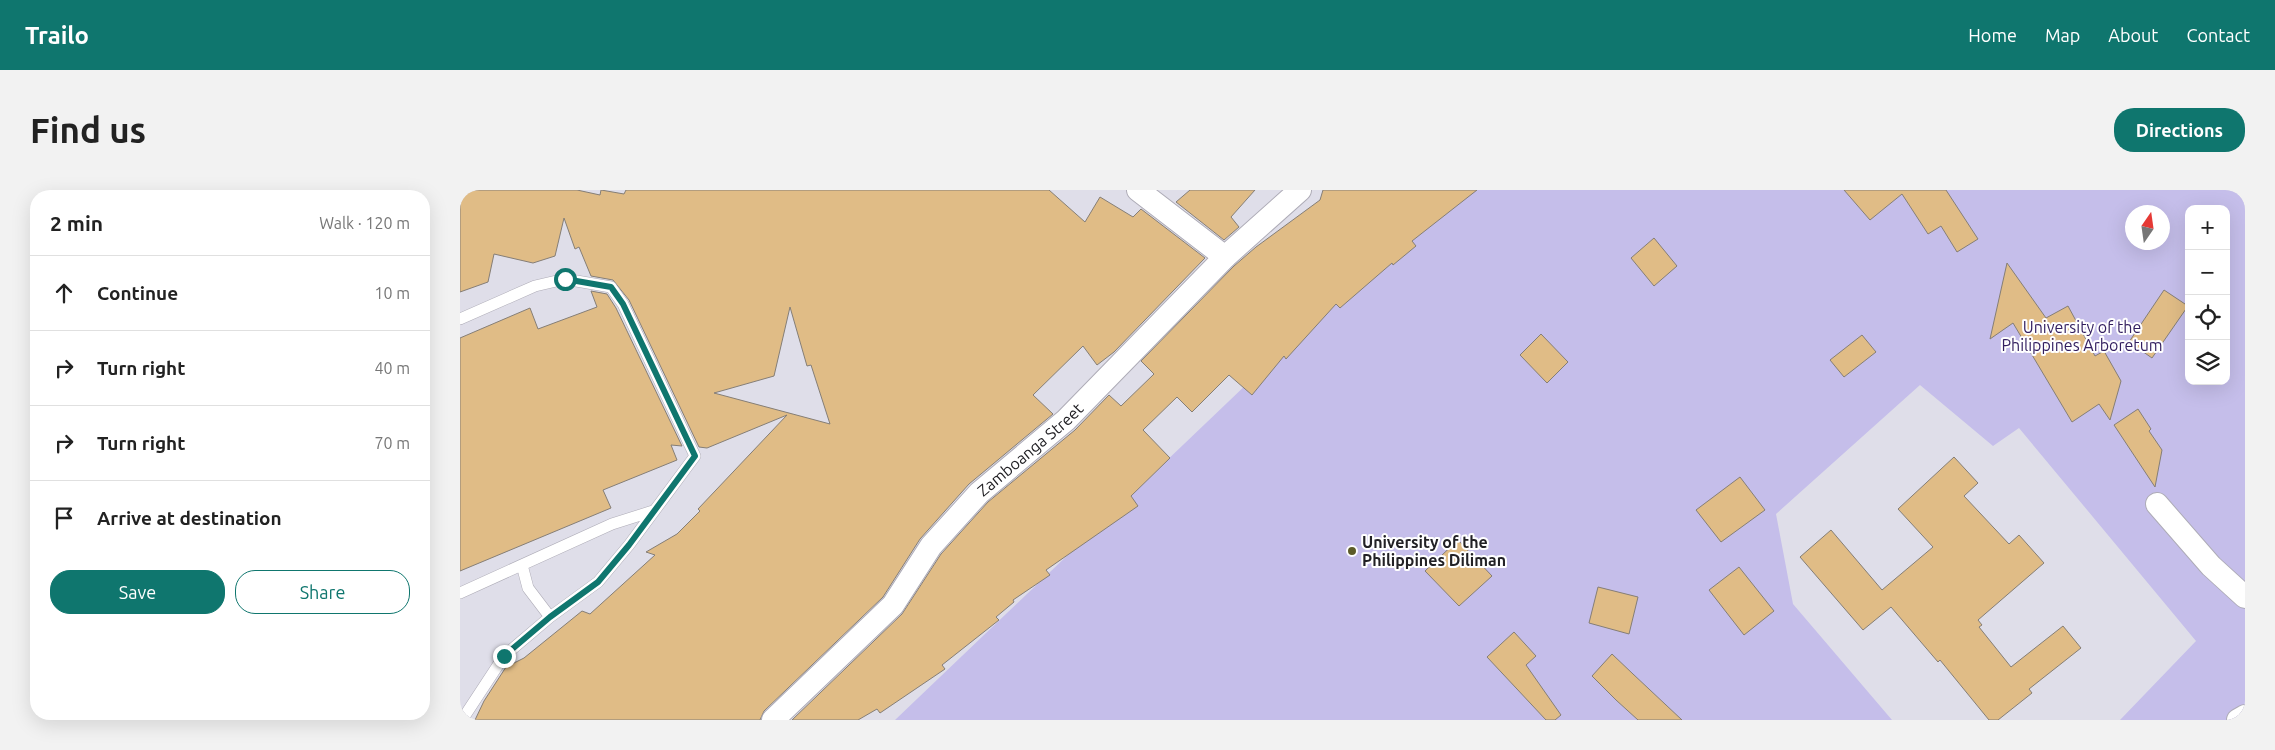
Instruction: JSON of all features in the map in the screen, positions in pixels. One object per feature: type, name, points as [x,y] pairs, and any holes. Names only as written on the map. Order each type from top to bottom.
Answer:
[{"type":"street","points":[[1138,190],[1225,257]]},
{"type":"street","name":"Zamboanga Street","points":[[774,720],[893,605],[931,546],[979,493],[1066,420],[1225,257],[1300,190]]},
{"type":"street","points":[[2157,504],[2211,566],[2245,597]]},
{"type":"street","points":[[2238,720],[2245,716]]},
{"type":"lane","points":[[460,320],[535,286],[565,279],[611,287],[623,304],[695,456],[629,545],[598,582],[550,617],[504,656],[462,720]]},
{"type":"lane","points":[[460,593],[612,524],[653,511]]},
{"type":"lane","points":[[522,565],[528,588],[550,617]]},
{"type":"lane","points":[[460,715],[462,720]]},
{"type":"green space","name":"University of the Philippines Arboretum","points":[[1450,190],[2245,190],[2245,720],[2120,720],[2196,641],[2019,428],[1993,446],[1920,385],[1776,514],[1793,604],[1892,720],[895,720]]},
{"type":"building","points":[[460,190],[577,190],[600,195],[601,190],[624,194],[626,190],[1049,190],[1085,222],[1100,197],[1133,217],[1141,209],[1205,258],[1114,352],[1097,365],[1083,346],[1033,395],[1053,414],[969,484],[920,539],[883,597],[764,711],[760,720],[475,720],[484,701],[506,667],[524,658],[582,611],[590,614],[655,555],[646,552],[677,534],[700,511],[698,509],[787,415],[707,448],[699,447],[629,300],[613,280],[591,276],[579,247],[575,249],[564,218],[555,256],[533,263],[494,254],[488,282],[460,292]],"holes":[[[790,307],[807,366],[811,365],[830,424],[714,393],[774,376]]]},
{"type":"building","points":[[1190,190],[1255,190],[1231,217],[1239,227],[1224,240],[1176,202]]},
{"type":"building","points":[[1323,190],[1477,190],[1412,241],[1416,246],[1393,265],[1392,263],[1340,308],[1336,304],[1286,359],[1284,356],[1252,395],[1229,375],[1192,412],[1177,397],[1143,430],[1170,458],[1131,496],[1138,506],[1046,570],[1050,575],[1013,600],[1014,602],[996,617],[999,620],[942,665],[945,669],[880,713],[877,709],[858,720],[792,720],[902,614],[941,554],[988,502],[1075,430],[1109,395],[1121,406],[1154,374],[1141,361],[1234,266],[1256,247],[1320,200]]},
{"type":"building","points":[[1844,190],[1946,190],[1978,239],[1957,252],[1941,226],[1928,234],[1902,194],[1870,220]]},
{"type":"building","points":[[1654,238],[1677,266],[1654,286],[1631,258]]},
{"type":"building","points":[[2007,263],[2046,318],[2068,306],[2095,356],[2104,351],[2121,381],[2110,420],[2099,404],[2072,422],[2013,323],[1990,339]]},
{"type":"building","points":[[2164,290],[2185,304],[2185,310],[2152,358],[2129,342]]},
{"type":"building","points":[[591,291],[607,294],[616,308],[682,446],[671,445],[677,460],[603,490],[611,508],[460,571],[460,338],[530,308],[538,329],[597,307]]},
{"type":"building","points":[[1541,334],[1568,362],[1547,383],[1520,355]]},
{"type":"building","points":[[1862,335],[1876,352],[1844,377],[1830,360]]},
{"type":"building","points":[[2138,409],[2151,429],[2149,431],[2162,450],[2155,487],[2114,425]]},
{"type":"building","points":[[1954,457],[1978,483],[1964,496],[2009,544],[2019,535],[2044,563],[1978,620],[1982,625],[1979,627],[2011,667],[2063,626],[2081,648],[2029,689],[2032,693],[1998,720],[1989,720],[1940,660],[1938,662],[1891,607],[1863,630],[1800,557],[1831,530],[1882,590],[1933,547],[1898,509]]},
{"type":"building","points":[[1740,477],[1765,510],[1721,542],[1696,510]]},
{"type":"building","points":[[1458,540],[1492,576],[1459,606],[1425,571]]},
{"type":"building","points":[[1739,567],[1774,611],[1744,635],[1709,590]]},
{"type":"building","points":[[1598,587],[1638,597],[1629,634],[1589,623]]},
{"type":"building","points":[[1514,632],[1536,656],[1526,665],[1561,715],[1555,720],[1546,720],[1487,657]]},
{"type":"building","points":[[1612,654],[1682,720],[1638,720],[1616,700],[1592,676]]},
{"type":"place","name":"University of the Philippines Diliman","points":[[1352,551]]},
{"type":"route","points":[[504,656],[550,617],[598,582],[629,545],[695,456],[623,304],[611,287],[565,279]]}]
